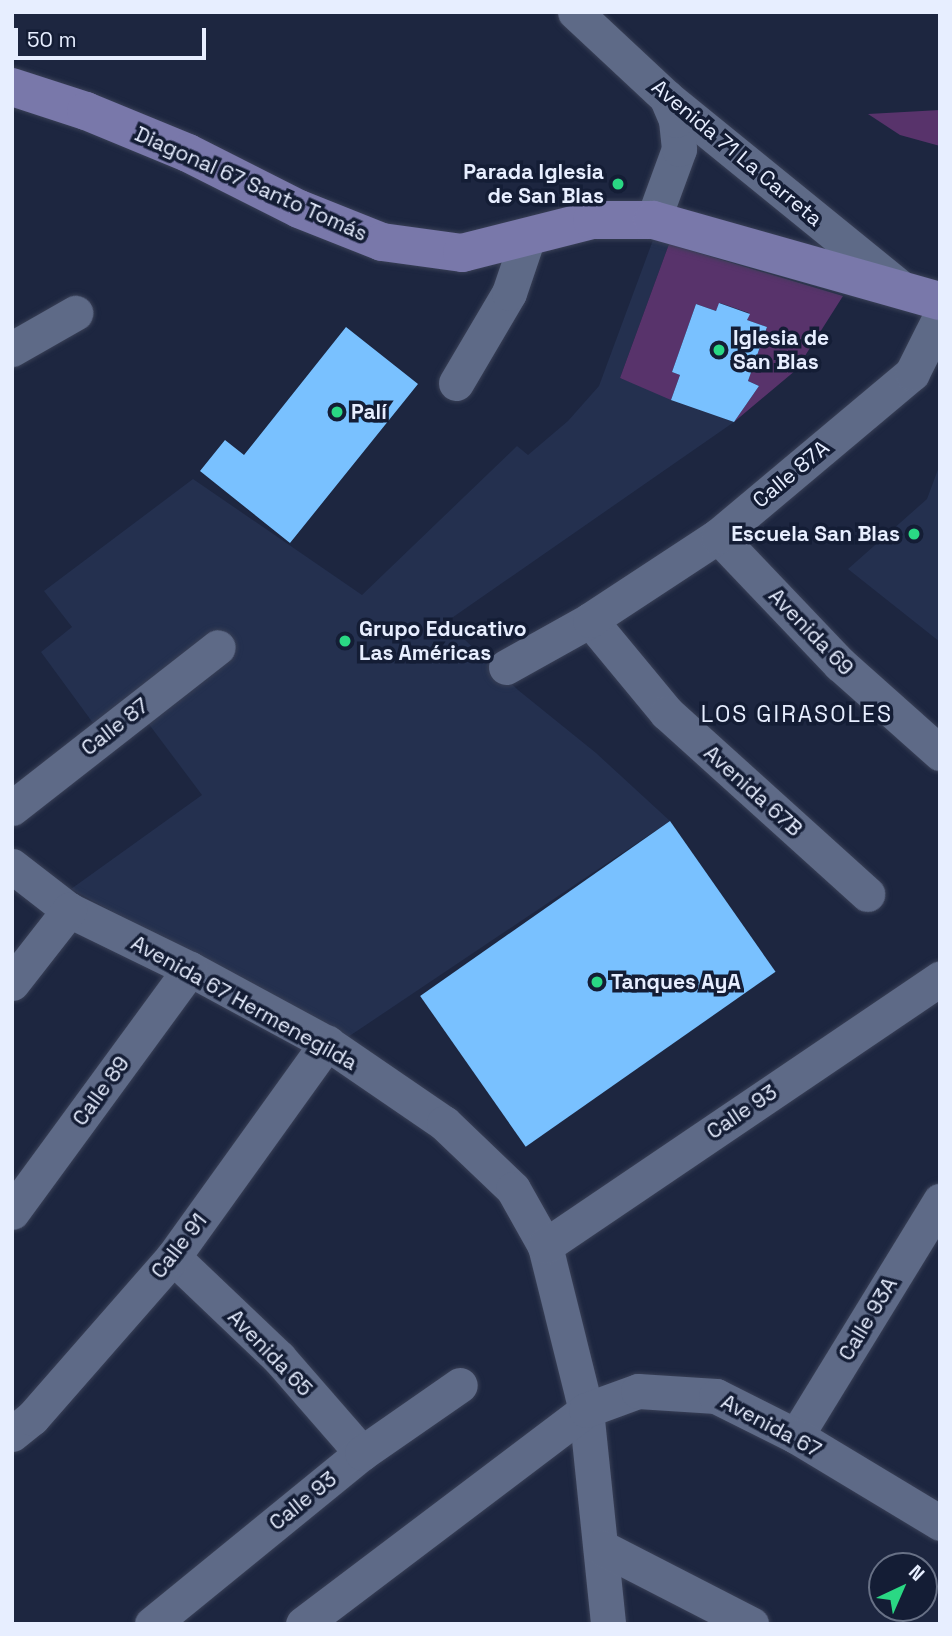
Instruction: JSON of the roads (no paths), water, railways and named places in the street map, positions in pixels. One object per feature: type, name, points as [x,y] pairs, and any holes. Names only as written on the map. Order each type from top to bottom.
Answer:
[{"type":"main road","name":"Diagonal 67 Santo Tomás","points":[[12,87],[86,111],[188,153],[299,209],[382,242],[462,253],[592,220],[653,220],[940,300]]},
{"type":"street","name":"Avenida 71 La Carreta","points":[[575,12],[666,97],[902,289]]},
{"type":"street","points":[[653,220],[679,149],[676,120],[666,97]]},
{"type":"street","points":[[456,383],[509,293],[528,237]]},
{"type":"street","points":[[12,349],[75,313]]},
{"type":"street","name":"Calle 87A","points":[[506,667],[590,620],[718,536],[912,373],[940,317]]},
{"type":"street","name":"Avenida 69","points":[[718,536],[840,664],[940,753]]},
{"type":"street","name":"Avenida 67B","points":[[590,620],[667,713],[867,894]]},
{"type":"street","name":"Calle 87","points":[[12,808],[218,647]]},
{"type":"street","name":"Avenida 67 Hermenegilda","points":[[12,866],[69,910],[190,970],[327,1043],[444,1123],[513,1189],[545,1246],[586,1410],[608,1624]]},
{"type":"street","points":[[12,983],[69,910]]},
{"type":"street","name":"Calle 89","points":[[12,1213],[190,970]]},
{"type":"street","name":"Calle 93","points":[[545,1246],[940,979]]},
{"type":"street","name":"Calle 91","points":[[12,1434],[32,1418],[173,1257],[327,1043]]},
{"type":"street","name":"Calle 93A","points":[[796,1436],[940,1201]]},
{"type":"street","name":"Avenida 65","points":[[173,1257],[279,1358],[362,1453]]},
{"type":"street","name":"Calle 93","points":[[152,1624],[362,1453],[460,1385]]},
{"type":"street","name":"Avenida 67","points":[[303,1624],[586,1410],[638,1391],[716,1396],[796,1436],[940,1523]]},
{"type":"street","points":[[600,1547],[751,1624]]},
{"type":"place","name":"Parada Iglesia de San Blas","points":[[618,184]]},
{"type":"place","name":"Iglesia de San Blas","points":[[719,350]]},
{"type":"place","name":"Palí","points":[[337,412]]},
{"type":"place","name":"Escuela San Blas","points":[[914,534]]},
{"type":"place","name":"Grupo Educativo Las Américas","points":[[345,641]]},
{"type":"place","name":"Tanques AyA","points":[[597,982]]},
{"type":"district","name":"LOS GIRASOLES","points":[[797,714]]}]
